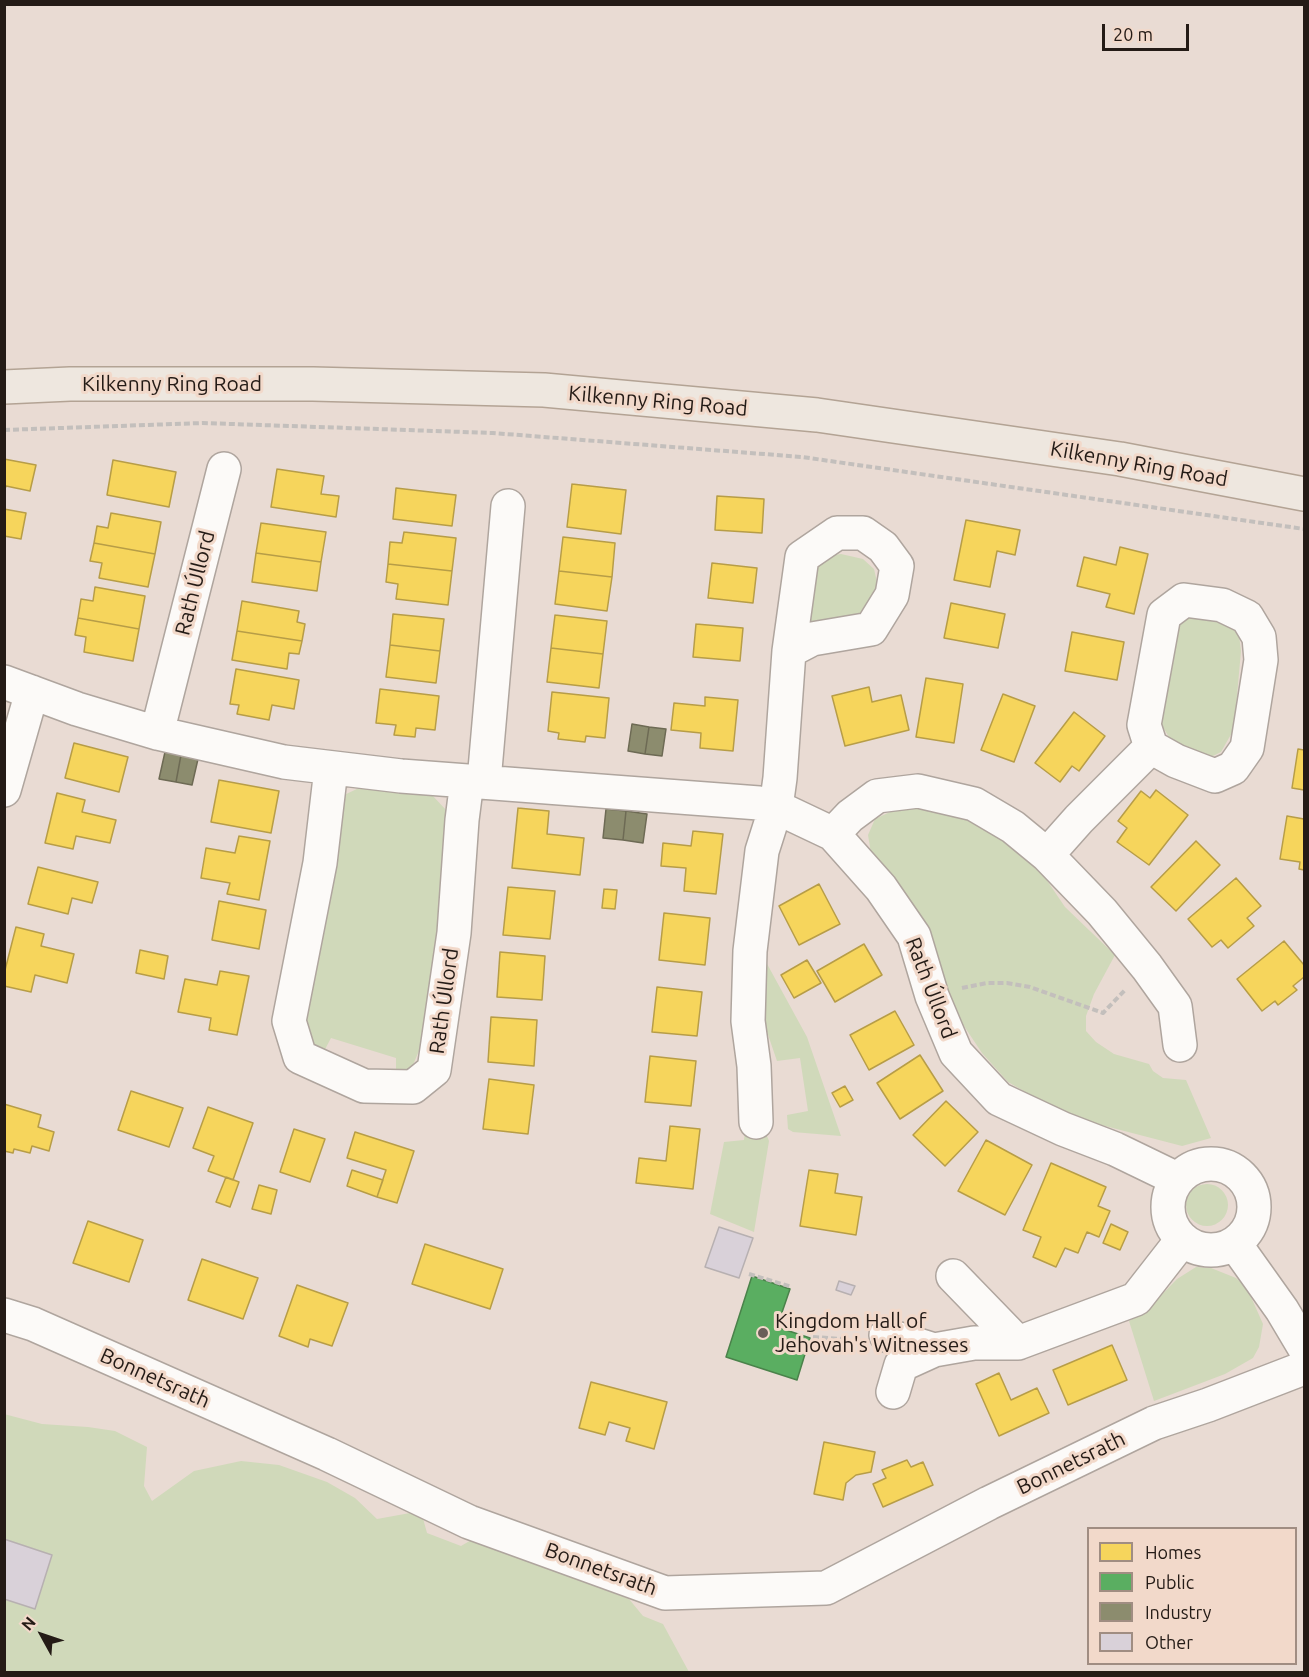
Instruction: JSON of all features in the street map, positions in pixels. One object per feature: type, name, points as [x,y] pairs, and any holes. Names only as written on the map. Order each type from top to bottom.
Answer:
[{"type":"main road","name":"Kilkenny Ring Road","points":[[4,387],[70,384],[313,384],[544,390],[817,415],[1120,459],[1305,494]]},
{"type":"street","name":"Rath Úllord","points":[[157,733],[224,469]]},
{"type":"street","name":"Rath Úllord","points":[[331,769],[320,863],[289,1021],[300,1057],[364,1086],[413,1087],[434,1071],[454,933],[462,820],[475,781],[508,506]]},
{"type":"street","points":[[1184,600],[1222,605],[1247,617],[1259,637],[1261,660],[1247,748],[1233,768],[1215,776],[1176,761],[1151,747],[1144,725],[1164,615],[1184,600]]},
{"type":"street","points":[[756,1122],[754,1066],[748,1021],[750,951],[762,851],[776,807],[789,651]]},
{"type":"street","name":"Rath Úllord","points":[[4,790],[18,687],[77,709],[157,733],[284,762],[331,769],[759,803],[776,807],[833,834],[881,888],[914,936],[933,996],[956,1053],[999,1099],[1063,1129],[1115,1149],[1177,1179]]},
{"type":"street","points":[[1047,855],[1079,819],[1151,747]]},
{"type":"street","points":[[833,834],[850,816],[877,796],[918,791],[974,804],[1013,827],[1047,855],[1102,912],[1147,967],[1175,1006],[1180,1045]]},
{"type":"street","points":[[1203,1164],[1218,1164],[1232,1169],[1244,1178],[1252,1191],[1255,1206],[1252,1221],[1245,1234],[1235,1244],[1208,1251],[1182,1240],[1168,1217],[1170,1191],[1177,1179],[1188,1169],[1203,1164]]},
{"type":"street","points":[[893,1392],[901,1365],[934,1350],[974,1343],[1018,1343],[1137,1299],[1182,1240]]},
{"type":"street","points":[[1235,1244],[1305,1347]]},
{"type":"street","points":[[953,1276],[1018,1343]]},
{"type":"street","name":"Bonnetsrath","points":[[4,1315],[33,1324],[327,1454],[469,1522],[665,1593],[826,1588],[990,1503],[1154,1423],[1305,1368]]},
{"type":"street","points":[[886,1335],[934,1350]]},
{"type":"path","points":[[4,430],[203,423],[493,434],[802,457],[1305,529]]},
{"type":"path","points":[[933,996],[979,984],[1007,983],[1030,987],[1103,1013],[1147,967]]},
{"type":"path","points":[[749,1274],[792,1287]]},
{"type":"green space","points":[[841,554],[863,559],[874,569],[877,582],[874,602],[868,614],[807,629],[812,572],[822,557]]},
{"type":"green space","points":[[1194,615],[1238,627],[1241,651],[1234,729],[1221,752],[1201,762],[1174,745],[1159,721],[1179,622]]},
{"type":"green space","points":[[361,787],[432,795],[447,811],[447,840],[435,967],[421,1046],[410,1072],[396,1076],[396,1058],[331,1038],[322,1055],[316,1054],[302,1023],[340,797]]},
{"type":"green space","points":[[907,804],[978,819],[1029,854],[1065,907],[1115,955],[1094,994],[1086,1016],[1086,1031],[1096,1042],[1114,1054],[1149,1064],[1153,1071],[1163,1078],[1186,1080],[1211,1138],[1182,1146],[1086,1121],[1048,1105],[1008,1082],[982,1053],[950,1005],[871,853],[868,835],[875,819]]},
{"type":"green space","points":[[760,951],[807,1037],[841,1136],[793,1132],[788,1129],[787,1115],[808,1111],[800,1058],[777,1061],[764,1023]]},
{"type":"green space","points":[[745,1130],[765,1131],[769,1141],[754,1232],[710,1214],[724,1142],[744,1140]]},
{"type":"green space","points":[[1207,1184],[1222,1190],[1228,1205],[1222,1220],[1207,1226],[1192,1220],[1186,1205],[1192,1190]]},
{"type":"green space","points":[[1196,1267],[1211,1268],[1236,1278],[1247,1288],[1263,1324],[1259,1347],[1253,1358],[1225,1374],[1154,1401],[1129,1321],[1146,1311],[1177,1279]]},
{"type":"green space","points":[[4,1414],[42,1424],[115,1431],[147,1447],[144,1486],[152,1501],[194,1471],[241,1461],[279,1465],[327,1482],[355,1498],[377,1519],[421,1511],[427,1533],[461,1546],[473,1539],[629,1599],[643,1616],[663,1624],[689,1672],[5,1672]]},
{"type":"building: Homes","points":[[4,459],[36,465],[30,491],[6,486],[4,492]]},
{"type":"building: Homes","points":[[113,460],[176,472],[169,507],[107,495]]},
{"type":"building: Homes","points":[[277,469],[324,476],[321,494],[339,496],[336,517],[271,507]]},
{"type":"building: Homes","points":[[572,484],[626,490],[621,534],[567,527]]},
{"type":"building: Homes","points":[[396,488],[456,495],[452,526],[393,519]]},
{"type":"building: Homes","points":[[717,496],[764,499],[762,533],[715,530]]},
{"type":"building: Homes","points":[[4,509],[26,513],[21,539],[4,536]]},
{"type":"building: Homes","points":[[111,513],[161,522],[155,554],[94,543],[97,526],[108,528]]},
{"type":"building: Homes","points":[[966,520],[1020,530],[1015,555],[997,551],[990,587],[954,580]]},
{"type":"building: Homes","points":[[261,523],[326,532],[321,562],[256,553]]},
{"type":"building: Homes","points":[[404,532],[456,538],[452,571],[388,564],[390,542],[402,543]]},
{"type":"building: Homes","points":[[563,537],[615,543],[612,577],[559,571]]},
{"type":"building: Homes","points":[[94,543],[155,554],[148,587],[99,578],[102,563],[90,561]]},
{"type":"building: Homes","points":[[1120,547],[1148,554],[1134,614],[1106,607],[1110,594],[1077,586],[1084,557],[1116,565]]},
{"type":"building: Homes","points":[[256,553],[321,562],[317,591],[252,582]]},
{"type":"building: Homes","points":[[712,563],[757,568],[753,603],[708,598]]},
{"type":"building: Homes","points":[[388,564],[452,571],[448,605],[396,599],[398,584],[386,582]]},
{"type":"building: Homes","points":[[559,571],[612,577],[607,611],[555,604]]},
{"type":"building: Homes","points":[[95,587],[145,596],[139,629],[78,618],[81,599],[93,601]]},
{"type":"building: Homes","points":[[242,601],[299,611],[297,622],[305,624],[302,641],[237,631]]},
{"type":"building: Homes","points":[[951,603],[1005,614],[998,648],[944,638]]},
{"type":"building: Homes","points":[[393,614],[444,619],[440,651],[390,645]]},
{"type":"building: Homes","points":[[555,615],[607,621],[603,654],[551,648]]},
{"type":"building: Homes","points":[[78,618],[139,629],[133,661],[84,652],[86,637],[75,635]]},
{"type":"building: Homes","points":[[696,624],[743,628],[740,661],[693,657]]},
{"type":"building: Homes","points":[[237,631],[302,641],[299,654],[289,653],[287,669],[232,660]]},
{"type":"building: Homes","points":[[1072,632],[1124,642],[1117,680],[1065,671]]},
{"type":"building: Homes","points":[[390,645],[440,651],[436,683],[386,677]]},
{"type":"building: Homes","points":[[551,648],[603,654],[599,688],[547,682]]},
{"type":"building: Homes","points":[[236,669],[299,680],[294,709],[272,705],[269,720],[237,714],[239,705],[230,704]]},
{"type":"building: Homes","points":[[926,678],[963,684],[954,743],[916,737]]},
{"type":"building: Homes","points":[[869,687],[872,702],[901,695],[909,730],[845,746],[832,696]]},
{"type":"building: Homes","points":[[380,689],[439,696],[435,730],[416,728],[415,737],[394,735],[396,725],[376,723]]},
{"type":"building: Homes","points":[[552,692],[609,698],[605,738],[586,736],[585,742],[558,739],[559,733],[548,731]]},
{"type":"building: Homes","points":[[1003,694],[1035,706],[1014,762],[981,750]]},
{"type":"building: Homes","points":[[705,697],[738,700],[733,751],[700,748],[701,733],[671,730],[674,703],[705,706]]},
{"type":"building: Homes","points":[[1074,712],[1105,736],[1079,771],[1072,766],[1060,782],[1035,763]]},
{"type":"building: Homes","points":[[74,743],[128,757],[119,792],[65,778]]},
{"type":"building: Homes","points":[[1298,749],[1304,750],[1304,790],[1292,788]]},
{"type":"building: Homes","points":[[219,780],[279,791],[271,833],[211,822]]},
{"type":"building: Homes","points":[[1156,790],[1188,815],[1149,865],[1117,842],[1127,828],[1118,821],[1141,791],[1150,798]]},
{"type":"building: Homes","points":[[57,793],[85,800],[82,812],[116,820],[110,843],[76,836],[73,849],[45,843]]},
{"type":"building: Homes","points":[[518,808],[549,811],[547,834],[584,838],[580,875],[512,868]]},
{"type":"building: Homes","points":[[1287,816],[1304,819],[1304,870],[1299,869],[1300,862],[1280,859]]},
{"type":"building: Homes","points":[[693,831],[723,834],[716,894],[684,891],[686,868],[661,866],[663,843],[691,846]]},
{"type":"building: Homes","points":[[239,836],[270,841],[259,900],[227,894],[230,883],[201,878],[206,848],[235,853]]},
{"type":"building: Homes","points":[[1196,841],[1220,865],[1176,911],[1151,887]]},
{"type":"building: Homes","points":[[38,867],[98,882],[92,903],[72,898],[68,914],[28,904]]},
{"type":"building: Homes","points":[[1236,878],[1261,906],[1247,918],[1254,926],[1228,948],[1221,940],[1212,947],[1188,919]]},
{"type":"building: Homes","points":[[819,884],[840,924],[799,945],[779,906]]},
{"type":"building: Homes","points":[[508,887],[555,891],[550,939],[503,935]]},
{"type":"building: Homes","points":[[604,889],[617,890],[615,909],[602,908]]},
{"type":"building: Homes","points":[[219,901],[266,910],[259,949],[212,940]]},
{"type":"building: Homes","points":[[664,913],[710,918],[705,965],[659,960]]},
{"type":"building: Homes","points":[[16,927],[44,934],[41,946],[74,954],[67,983],[35,975],[31,992],[4,986],[4,974]]},
{"type":"building: Homes","points":[[1284,941],[1304,965],[1304,977],[1293,986],[1297,990],[1278,1005],[1275,1001],[1262,1011],[1237,979]]},
{"type":"building: Homes","points":[[864,944],[882,975],[835,1002],[817,971]]},
{"type":"building: Homes","points":[[140,950],[168,956],[164,979],[136,973]]},
{"type":"building: Homes","points":[[500,952],[545,956],[542,1000],[497,997]]},
{"type":"building: Homes","points":[[807,960],[821,983],[794,998],[781,975]]},
{"type":"building: Homes","points":[[220,971],[249,976],[237,1035],[209,1030],[211,1018],[178,1012],[185,979],[217,985]]},
{"type":"building: Homes","points":[[657,987],[702,992],[697,1036],[652,1032]]},
{"type":"building: Homes","points":[[895,1011],[914,1045],[869,1070],[850,1035]]},
{"type":"building: Homes","points":[[491,1017],[537,1020],[534,1066],[488,1062]]},
{"type":"building: Homes","points":[[920,1055],[943,1091],[900,1119],[877,1083]]},
{"type":"building: Homes","points":[[650,1056],[696,1061],[691,1106],[645,1102]]},
{"type":"building: Homes","points":[[489,1079],[534,1085],[528,1134],[483,1129]]},
{"type":"building: Homes","points":[[845,1086],[853,1100],[840,1107],[832,1093]]},
{"type":"building: Homes","points":[[131,1091],[183,1108],[169,1147],[118,1130]]},
{"type":"building: Homes","points":[[946,1101],[978,1132],[945,1166],[913,1135]]},
{"type":"building: Homes","points":[[4,1104],[41,1115],[38,1127],[54,1132],[49,1151],[32,1146],[30,1153],[14,1149],[13,1153],[4,1151]]},
{"type":"building: Homes","points":[[208,1107],[253,1123],[233,1180],[208,1171],[214,1156],[193,1148]]},
{"type":"building: Homes","points":[[670,1126],[700,1129],[693,1189],[636,1183],[639,1158],[666,1161]]},
{"type":"building: Homes","points":[[294,1129],[325,1139],[310,1182],[280,1172]]},
{"type":"building: Homes","points":[[355,1132],[414,1151],[397,1203],[377,1197],[386,1170],[347,1158]]},
{"type":"building: Homes","points":[[986,1140],[1032,1165],[1005,1215],[958,1191]]},
{"type":"building: Homes","points":[[1051,1163],[1106,1187],[1098,1206],[1110,1211],[1099,1237],[1087,1232],[1078,1253],[1065,1248],[1056,1267],[1033,1257],[1041,1237],[1023,1230]]},
{"type":"building: Homes","points":[[352,1170],[383,1180],[377,1197],[347,1186]]},
{"type":"building: Homes","points":[[809,1170],[838,1174],[835,1193],[862,1197],[856,1235],[800,1226]]},
{"type":"building: Homes","points":[[226,1177],[239,1182],[230,1207],[216,1202]]},
{"type":"building: Homes","points":[[259,1185],[277,1190],[271,1214],[252,1209]]},
{"type":"building: Homes","points":[[88,1221],[143,1240],[129,1282],[73,1263]]},
{"type":"building: Homes","points":[[1111,1224],[1128,1232],[1120,1250],[1103,1243]]},
{"type":"building: Homes","points":[[425,1244],[503,1269],[490,1309],[412,1284]]},
{"type":"building: Homes","points":[[202,1259],[258,1278],[243,1319],[188,1300]]},
{"type":"building: Homes","points":[[297,1285],[348,1303],[332,1346],[310,1339],[308,1347],[279,1336]]},
{"type":"building: Homes","points":[[1112,1345],[1127,1380],[1068,1405],[1053,1370]]},
{"type":"building: Homes","points":[[999,1373],[1011,1400],[1037,1388],[1049,1413],[999,1436],[976,1384]]},
{"type":"building: Homes","points":[[591,1382],[667,1402],[654,1449],[626,1441],[630,1428],[609,1422],[605,1435],[579,1428]]},
{"type":"building: Homes","points":[[824,1442],[875,1452],[871,1472],[856,1475],[846,1483],[843,1500],[814,1494]]},
{"type":"building: Homes","points":[[907,1460],[911,1467],[923,1462],[933,1485],[883,1507],[873,1484],[886,1478],[882,1470]]},
{"type":"building: Public","name":"Kingdom Hall of Jehovah's Witnesses","points":[[752,1276],[790,1289],[777,1327],[810,1338],[797,1380],[726,1357]]},
{"type":"building: Industry","points":[[632,724],[649,727],[645,754],[628,751]]},
{"type":"building: Industry","points":[[649,727],[666,729],[662,756],[645,754]]},
{"type":"building: Industry","points":[[165,752],[181,755],[176,782],[159,779]]},
{"type":"building: Industry","points":[[181,755],[198,759],[192,785],[176,782]]},
{"type":"building: Industry","points":[[606,809],[626,811],[623,840],[603,838]]},
{"type":"building: Industry","points":[[626,811],[647,814],[643,843],[623,840]]},
{"type":"building: Other","points":[[719,1227],[753,1238],[739,1278],[705,1267]]},
{"type":"building: Other","points":[[839,1281],[855,1286],[851,1295],[836,1290]]},
{"type":"building: Other","points":[[4,1539],[52,1555],[35,1609],[4,1599]]},
{"type":"place","name":"Kingdom Hall of Jehovah's Witnesses","points":[[763,1333]]}]
